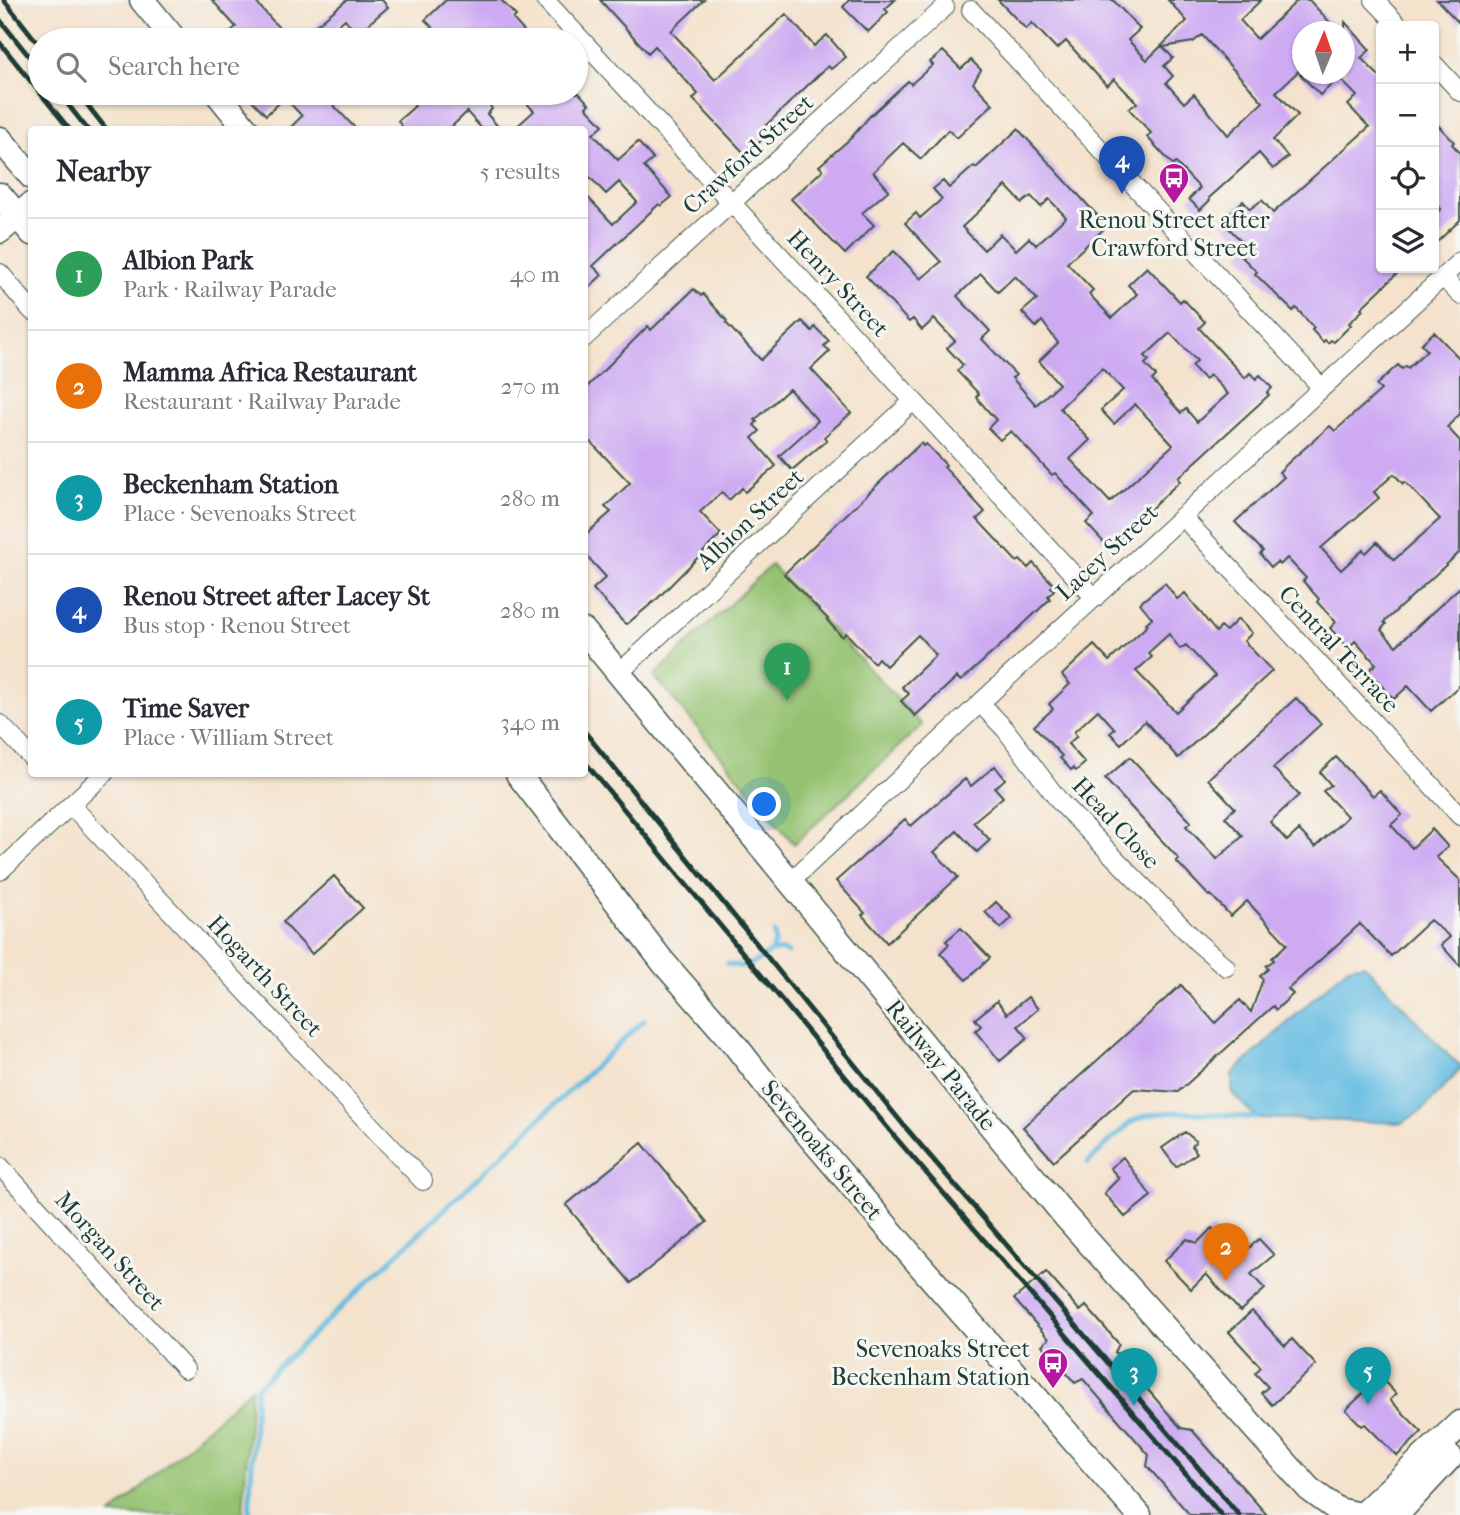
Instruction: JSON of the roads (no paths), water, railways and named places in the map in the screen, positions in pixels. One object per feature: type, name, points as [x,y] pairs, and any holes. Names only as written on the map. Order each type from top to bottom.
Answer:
[{"type":"main road","points":[[1361,1515],[1460,1424]]},
{"type":"main road","points":[[1395,1515],[1460,1445]]},
{"type":"street","points":[[142,0],[164,28]]},
{"type":"street","name":"Henry Street","points":[[545,0],[571,28]]},
{"type":"street","points":[[1374,0],[1394,21]]},
{"type":"street","points":[[944,4],[951,11],[962,13],[975,5],[1322,388]]},
{"type":"street","name":"Crawford Street","points":[[588,334],[944,4]]},
{"type":"street","name":"Henry Street","points":[[588,47],[1095,598]]},
{"type":"street","points":[[1439,69],[1460,92]]},
{"type":"street","points":[[227,105],[244,126]]},
{"type":"street","points":[[0,139],[28,173]]},
{"type":"street","points":[[12,212],[28,183]]},
{"type":"street","name":"Lacey Street","points":[[791,881],[1460,261]]},
{"type":"street","points":[[0,272],[28,306]]},
{"type":"street","points":[[1443,277],[1460,295]]},
{"type":"street","name":"Albion Street","points":[[620,672],[913,401]]},
{"type":"street","name":"Central Terrace","points":[[1182,516],[1460,816]]},
{"type":"street","name":"Railway Parade","points":[[588,636],[1065,1216],[1309,1489],[1338,1510],[1361,1515]]},
{"type":"street","name":"Head Close","points":[[980,703],[1005,729],[1060,802],[1197,942],[1227,967]]},
{"type":"street","points":[[0,724],[28,754]]},
{"type":"street","points":[[0,871],[101,777]]},
{"type":"street","name":"Sevenoaks Street","points":[[520,777],[663,962],[732,1041],[770,1090],[1139,1515]]},
{"type":"street","name":"Hogarth Street","points":[[71,804],[423,1181]]},
{"type":"street","name":"Morgan Street","points":[[0,1166],[184,1369]]},
{"type":"street","name":"Railway Parade","points":[[1309,1489],[1317,1515]]},
{"type":"water","points":[[1364,964],[1460,1065],[1460,1070],[1423,1110],[1402,1123],[1256,1118],[1232,1093],[1232,1074],[1348,967]]},
{"type":"waterway","points":[[771,951],[775,942],[774,933]]},
{"type":"waterway","points":[[727,964],[745,966],[771,952],[788,953]]},
{"type":"waterway","points":[[249,1515],[256,1388],[644,1020]]},
{"type":"waterway","points":[[1088,1163],[1126,1127],[1143,1117],[1192,1112],[1256,1118]]},
{"type":"railway","points":[[4,0],[28,31]]},
{"type":"railway","points":[[0,20],[28,55]]},
{"type":"railway","points":[[0,43],[28,78]]},
{"type":"railway","points":[[50,105],[67,126]]},
{"type":"railway","points":[[68,105],[85,126]]},
{"type":"railway","points":[[87,105],[104,126]]},
{"type":"railway","points":[[588,736],[906,1128],[1239,1515]]},
{"type":"railway","points":[[588,766],[896,1138],[1221,1515]]},
{"type":"place","name":"Renou Street after Lacey St","points":[[1122,194]]},
{"type":"place","name":"Renou Street after Crawford Street","points":[[1174,205]]},
{"type":"place","name":"Albion Park","points":[[787,701]]},
{"type":"place","name":"Mamma Africa Restaurant","points":[[1226,1281]]},
{"type":"place","name":"Sevenoaks Street Beckenham Station","points":[[1053,1390]]},
{"type":"place","name":"Time Saver","points":[[1368,1405]]},
{"type":"place","name":"Beckenham Station","points":[[1134,1406]]}]
